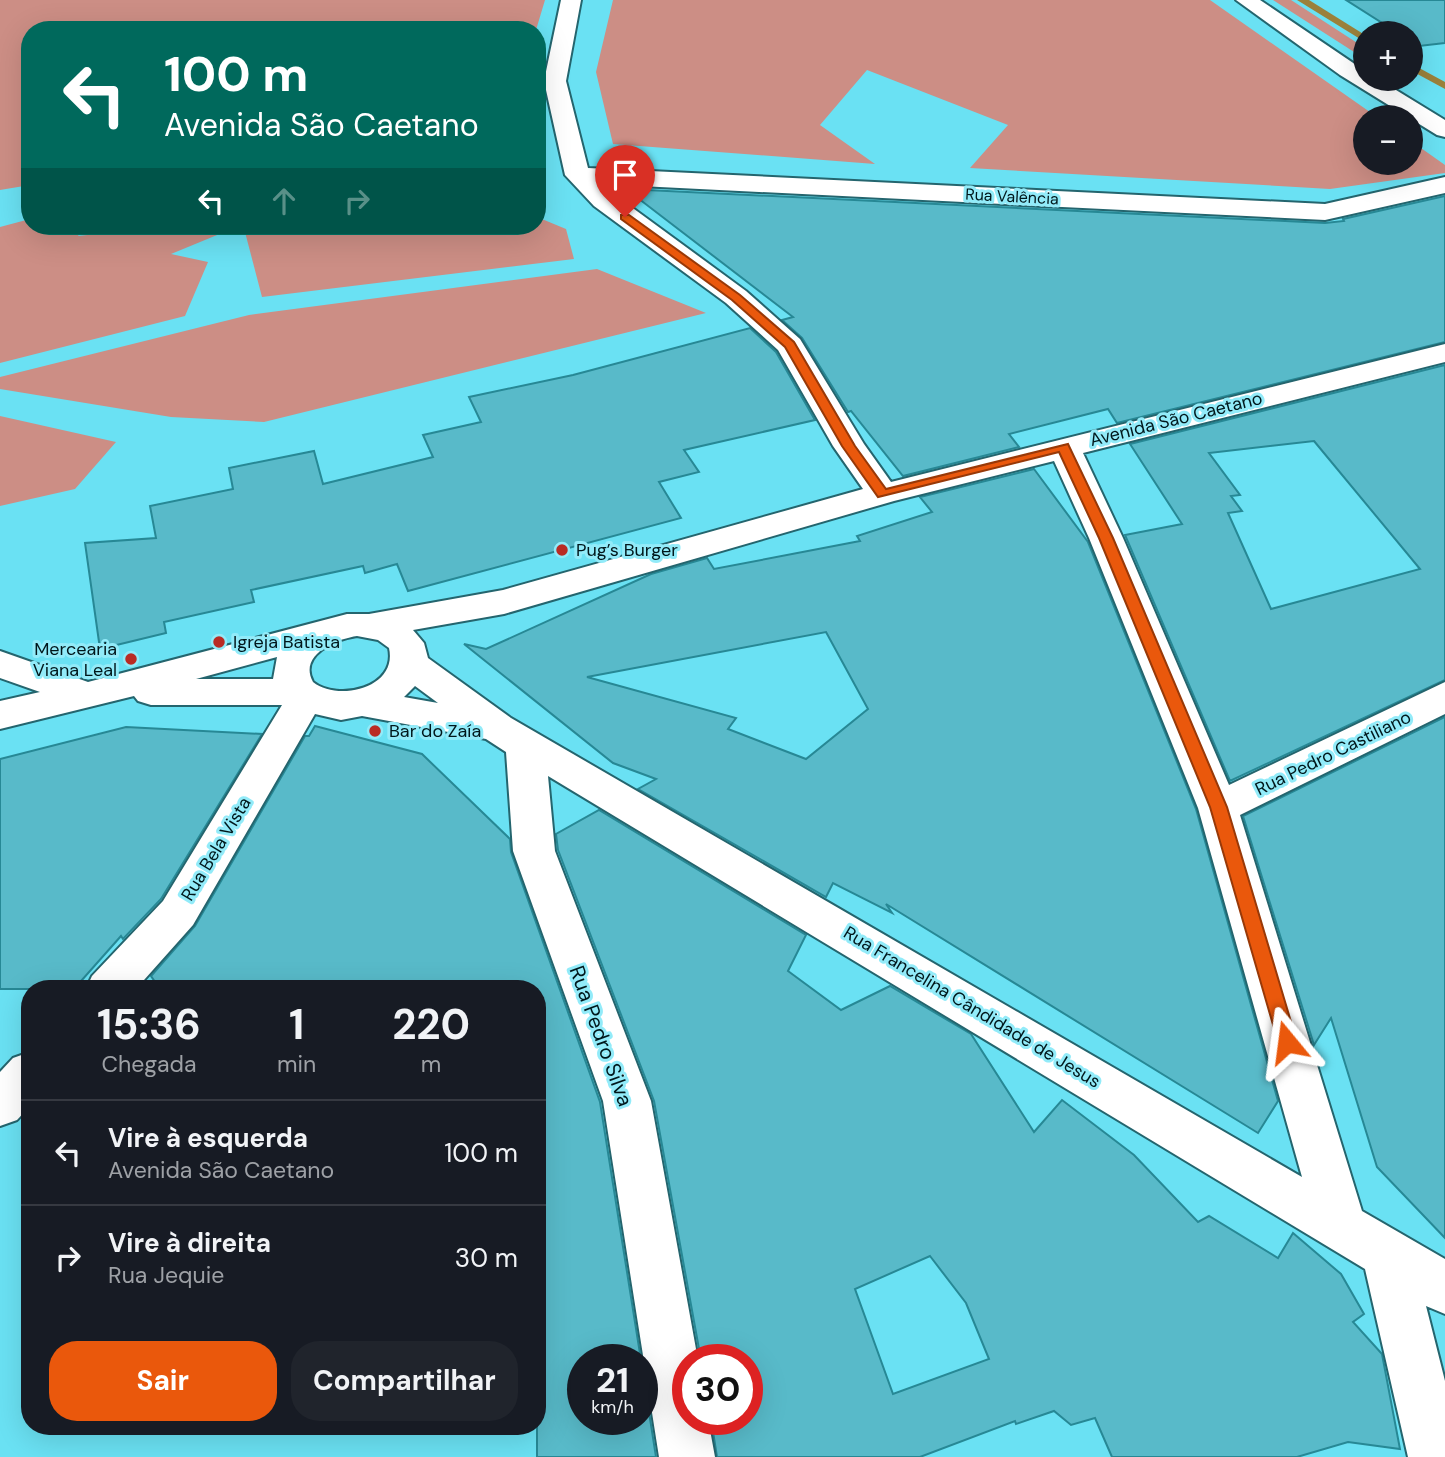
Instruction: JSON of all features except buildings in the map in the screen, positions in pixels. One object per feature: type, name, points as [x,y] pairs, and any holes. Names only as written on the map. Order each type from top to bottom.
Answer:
[{"type":"street","points":[[571,0],[555,81],[577,175],[603,201],[736,297],[790,345],[849,446],[883,494]]},
{"type":"street","points":[[1245,0],[1445,130]]},
{"type":"street","name":"Rua Valência","points":[[577,175],[1325,212],[1445,186]]},
{"type":"street","name":"Avenida São Caetano","points":[[505,603],[883,494],[1445,354]]},
{"type":"street","points":[[1063,447],[1106,538],[1219,807],[1341,1224]]},
{"type":"street","points":[[0,716],[93,694],[341,626],[373,625],[505,603]]},
{"type":"street","points":[[326,631],[309,640],[297,653],[291,666],[292,679],[303,694],[322,704],[341,706],[362,703],[395,688],[411,658],[505,603]]},
{"type":"street","points":[[373,625],[398,634],[411,658],[511,736]]},
{"type":"street","points":[[0,664],[93,694],[303,694]]},
{"type":"street","name":"Rua Bela Vista","points":[[116,980],[178,913],[303,694]]},
{"type":"street","name":"Rua Pedro Castiliano","points":[[1219,807],[1433,704],[1445,695]]},
{"type":"street","points":[[362,703],[511,736]]},
{"type":"street","name":"Rua Francelina Cândidade de Jesus","points":[[511,736],[1341,1224],[1445,1288]]},
{"type":"street","name":"Rua Pedro Silva","points":[[511,736],[534,851],[627,1101],[687,1457]]},
{"type":"street","points":[[0,1105],[21,1083]]},
{"type":"street","points":[[1387,1252],[1436,1457]]},
{"type":"shaded area","points":[[0,0],[545,0],[539,21],[21,21],[21,186],[0,190]]},
{"type":"shaded area","points":[[613,0],[1210,0],[1360,105],[1353,105],[1353,175],[1423,175],[1423,149],[1445,165],[1445,173],[1330,189],[970,168],[1008,125],[867,70],[820,125],[875,164],[613,144],[596,72]]},
{"type":"shaded area","points":[[1273,0],[1291,0],[1353,40],[1353,51]]},
{"type":"shaded area","points":[[21,221],[21,235],[217,235],[171,254],[208,262],[185,316],[0,363],[0,227]]},
{"type":"shaded area","points":[[546,221],[566,229],[574,259],[262,297],[246,235],[546,235]]},
{"type":"shaded area","points":[[597,269],[706,313],[264,422],[171,417],[0,389],[0,377],[249,315]]},
{"type":"shaded area","points":[[0,416],[116,442],[75,489],[0,506]]},
{"type":"waterway","points":[[1302,0],[1353,32]]},
{"type":"waterway","points":[[1423,73],[1445,86]]},
{"type":"place","name":"Pug’s Burger","points":[[562,550]]},
{"type":"place","name":"Igreja Batista","points":[[219,642]]},
{"type":"place","name":"Mercearia Viana Leal","points":[[131,659]]},
{"type":"place","name":"Bar do Zaía","points":[[375,731]]},
{"type":"route","points":[[625,217],[736,297],[790,345],[849,446],[883,494],[1063,447],[1106,538],[1219,807],[1287,1042]]}]
